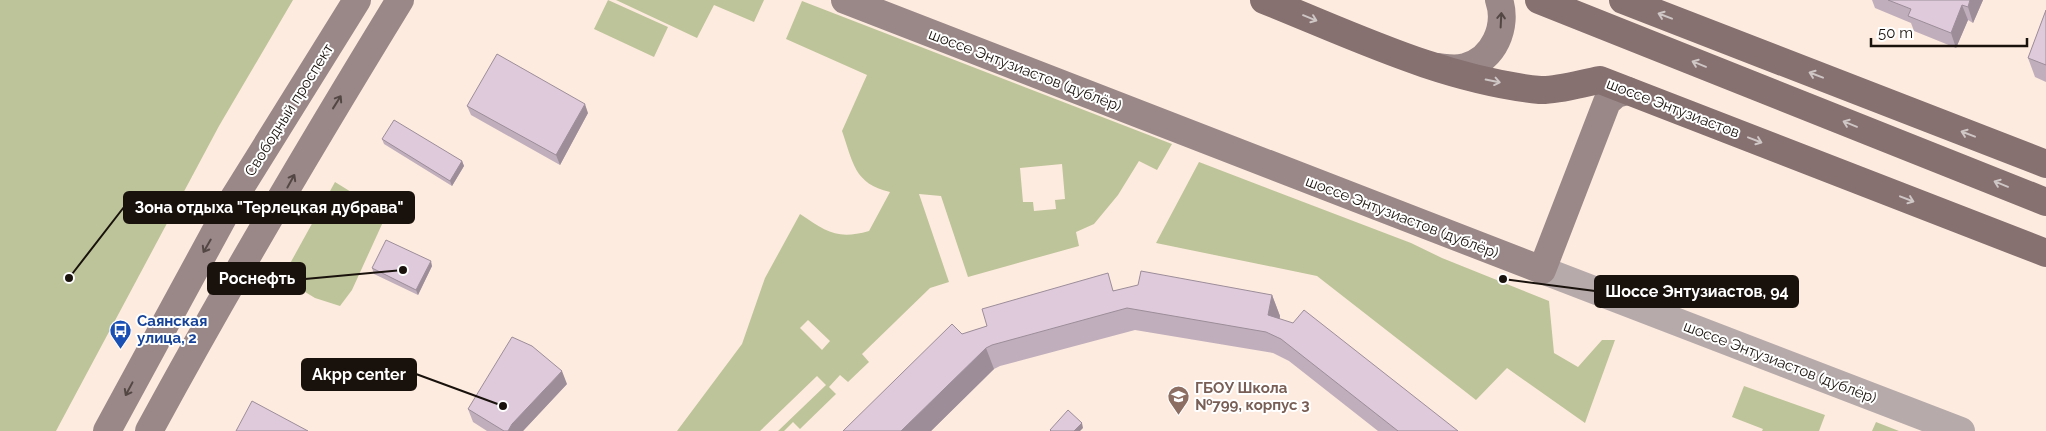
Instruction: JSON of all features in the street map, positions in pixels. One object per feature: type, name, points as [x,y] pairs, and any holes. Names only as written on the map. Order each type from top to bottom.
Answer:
[{"type":"main road","name":"Свободный проспект","points":[[107,431],[232,201],[357,0]]},
{"type":"main road","points":[[149,431],[206,326],[268,223],[311,144],[400,0]]},
{"type":"main road","name":"шоссе Энтузиастов (дублёр)","points":[[845,0],[1542,270]]},
{"type":"main road","name":"шоссе Энтузиастов","points":[[1264,0],[1428,66],[1468,76],[1542,90],[1612,91],[2046,253]]},
{"type":"main road","points":[[1428,66],[1455,69],[1466,67],[1488,54],[1500,32],[1502,19],[1499,0]]},
{"type":"main road","points":[[1539,0],[2046,202]]},
{"type":"main road","points":[[1623,0],[2046,164]]},
{"type":"main road","points":[[1542,270],[1612,91]]},
{"type":"street","name":"шоссе Энтузиастов (дублёр)","points":[[1542,270],[1961,431]]},
{"type":"green space","points":[[0,0],[293,0],[219,126],[56,431],[0,431]]},
{"type":"green space","points":[[608,0],[668,27],[654,57],[594,29]]},
{"type":"green space","points":[[616,0],[764,0],[754,22],[714,5],[697,38]]},
{"type":"green space","points":[[802,1],[1172,144],[1157,170],[1139,161],[1118,195],[1094,224],[1076,232],[1079,246],[968,277],[941,196],[919,194],[949,282],[930,288],[862,354],[869,362],[848,382],[840,375],[829,387],[836,394],[800,429],[793,422],[784,431],[778,431],[826,385],[817,376],[760,431],[677,431],[742,344],[765,278],[800,214],[833,233],[858,234],[869,231],[890,192],[878,188],[862,177],[853,162],[842,131],[867,75],[786,39]],"holes":[[[1062,164],[1065,199],[1055,200],[1056,209],[1034,211],[1033,202],[1023,202],[1020,168]],[[808,320],[830,341],[822,350],[800,328]]]},
{"type":"green space","points":[[1199,162],[1411,243],[1442,258],[1549,301],[1554,353],[1578,367],[1602,340],[1615,340],[1585,423],[1507,368],[1476,400],[1317,276],[1156,243]]},
{"type":"green space","points":[[335,182],[377,208],[383,222],[352,290],[340,306],[315,298],[282,278]]},
{"type":"green space","points":[[1744,386],[1825,415],[1819,431],[1762,431],[1763,429],[1732,417]]},
{"type":"green space","points":[[1876,422],[1899,431],[1872,431]]},
{"type":"building","points":[[1888,0],[1970,0],[1968,7],[1962,5],[1951,33],[1908,16],[1911,9]]},
{"type":"building","points":[[2046,10],[2046,65],[2028,58]]},
{"type":"building","points":[[497,54],[585,104],[556,155],[467,106]]},
{"type":"building","points":[[394,120],[462,161],[450,181],[382,139]]},
{"type":"building","points":[[386,240],[431,261],[416,290],[372,268]]},
{"type":"building","points":[[1141,271],[1272,295],[1268,315],[1293,323],[1304,310],[1458,431],[1398,431],[1281,339],[1266,332],[1127,308],[986,348],[901,431],[843,431],[952,324],[962,334],[987,326],[982,309],[1108,273],[1113,291],[1138,285]]},
{"type":"building","points":[[512,337],[532,346],[562,371],[512,424],[508,431],[504,431],[468,409]]},
{"type":"building","points":[[252,401],[308,431],[236,431]]},
{"type":"building","points":[[1068,410],[1082,423],[1074,431],[1051,431],[1050,430]]},
{"type":"place","name":"Роснефть","points":[[403,270]]},
{"type":"place","name":"Зона отдыха \"Терлецкая дубрава\"","points":[[69,278]]},
{"type":"place","name":"Шоссе Энтузиастов, 94","points":[[1503,279]]},
{"type":"place","name":"Саянская улица, 2","points":[[121,349]]},
{"type":"place","name":"Akpp center","points":[[503,406]]},
{"type":"place","name":"ГБОУ Школа №799, корпус 3","points":[[1179,416]]}]
